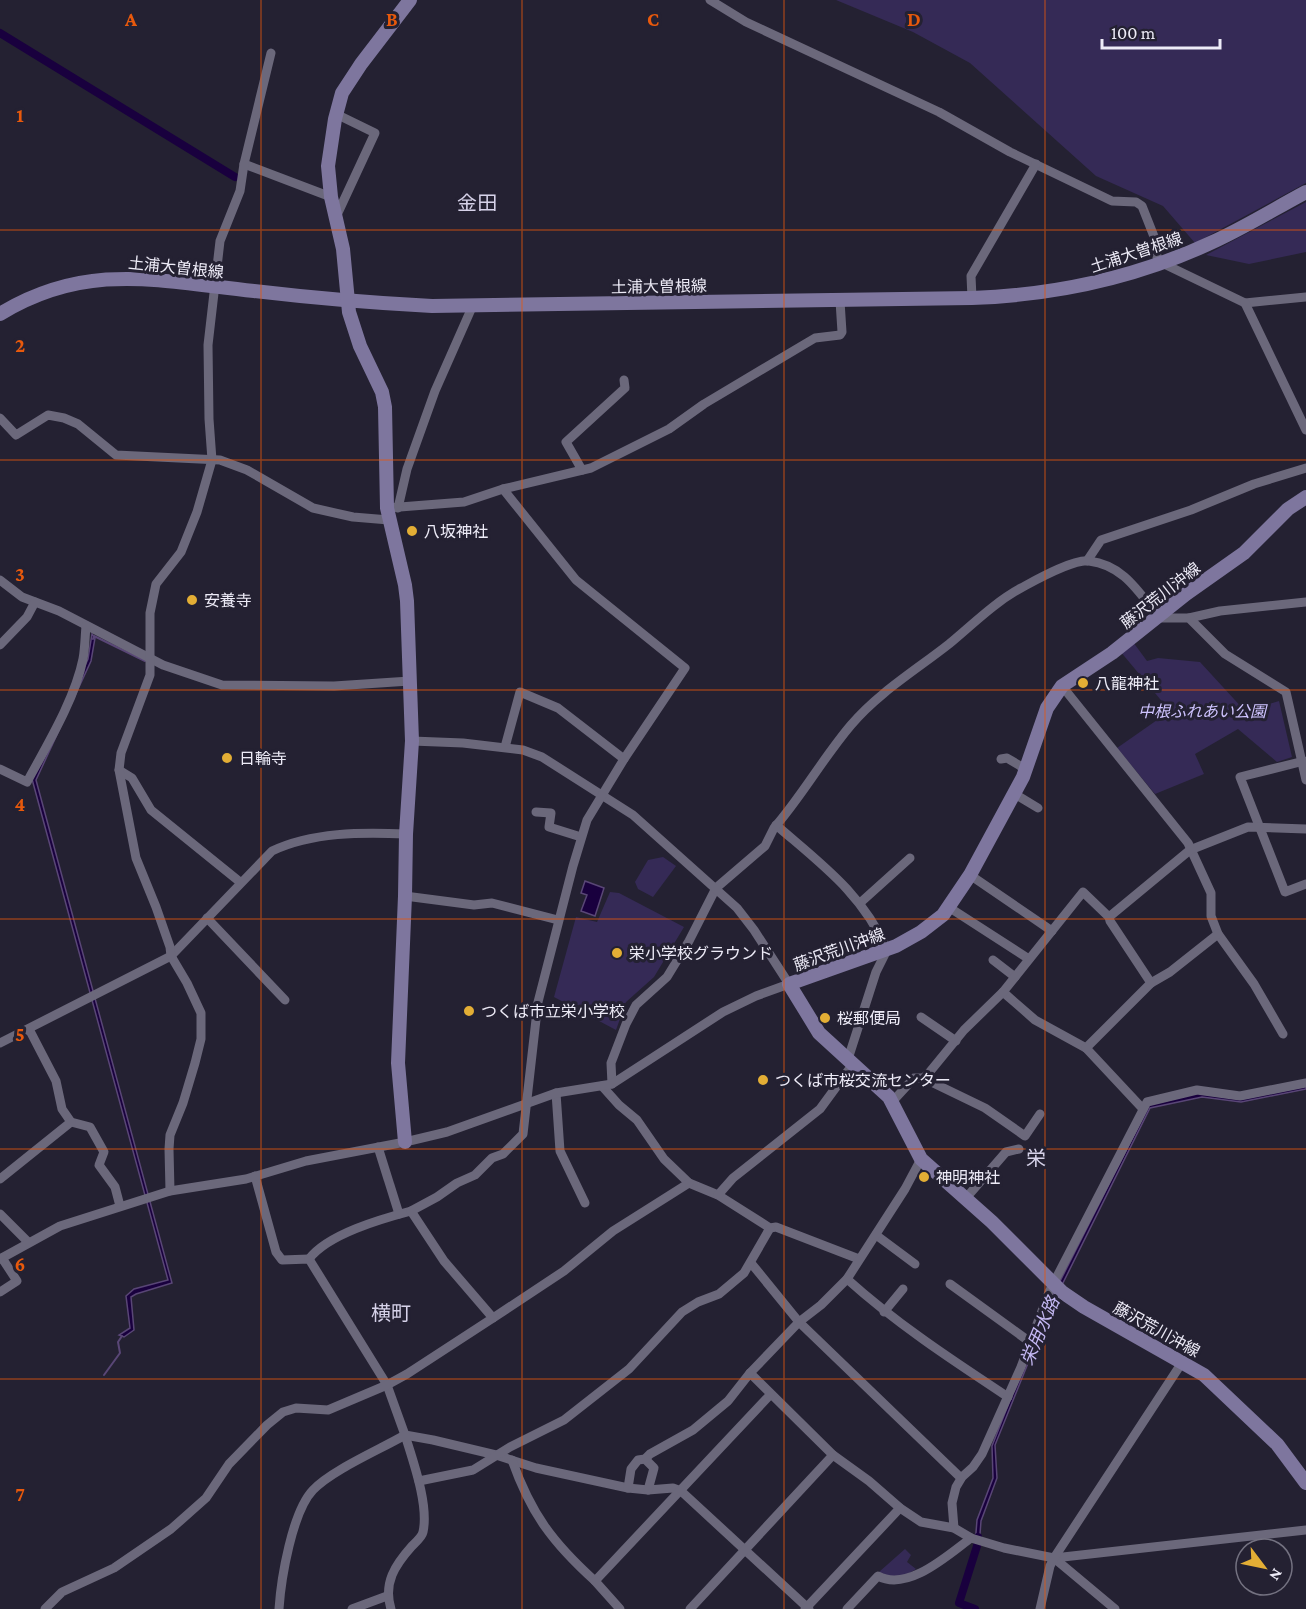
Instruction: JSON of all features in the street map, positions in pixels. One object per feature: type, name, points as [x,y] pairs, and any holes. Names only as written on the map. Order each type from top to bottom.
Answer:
[{"type":"main road","points":[[405,1142],[398,1063],[406,834],[412,741],[405,585],[392,512],[386,407],[382,392],[360,346],[347,302],[343,249],[331,197],[328,166],[336,114],[342,93],[350,79],[410,0]]},
{"type":"main road","name":"土浦大曽根線","points":[[0,314],[34,296],[63,286],[105,278],[158,279],[347,302],[432,306],[840,301],[1020,296],[1059,291],[1109,280],[1162,263],[1218,240],[1306,192]]},
{"type":"main road","name":"藤沢荒川沖線","points":[[1306,497],[1288,509],[1244,553],[1158,615],[1112,653],[1062,686],[1047,708],[1027,770],[1015,794],[950,908],[921,932],[886,950],[789,984],[819,1033],[892,1102],[921,1159],[1017,1246],[1053,1285],[1084,1307],[1183,1361],[1204,1375],[1277,1444],[1306,1483]]},
{"type":"street","points":[[710,0],[746,22],[939,112],[1010,152],[1112,201],[1136,202],[1142,206],[1155,239],[1157,257],[1162,263],[1245,303],[1306,297]]},
{"type":"street","points":[[170,1191],[170,1135],[195,1063],[201,1039],[201,1013],[171,956],[163,927],[136,858],[119,770],[121,753],[150,675],[152,658],[150,613],[156,584],[182,552],[197,512],[212,460],[208,345],[220,241],[240,191],[244,164],[271,53]]},
{"type":"street","points":[[336,114],[375,133],[336,217]]},
{"type":"street","points":[[244,164],[331,197]]},
{"type":"street","points":[[972,298],[971,276],[1036,164]]},
{"type":"street","points":[[0,418],[16,435],[48,415],[64,418],[78,424],[116,455],[220,459],[247,470],[313,508],[353,517],[464,502],[503,489],[591,468],[638,446],[815,338],[840,335],[842,332],[840,301]]},
{"type":"street","points":[[1245,303],[1306,430]]},
{"type":"street","points":[[392,512],[435,391],[473,305]]},
{"type":"street","points":[[582,470],[566,442],[625,388],[624,380]]},
{"type":"street","points":[[1087,561],[1101,540],[1191,510],[1254,484],[1306,468]]},
{"type":"street","points":[[255,1176],[276,1252],[282,1260],[309,1259],[339,1236],[411,1211],[457,1183],[475,1175],[492,1158],[503,1154],[523,1134],[538,1002],[581,837],[587,820],[624,759],[686,668],[576,580],[503,489]]},
{"type":"street","points":[[612,1084],[611,1063],[631,1014],[636,1005],[667,977],[689,941],[716,888],[765,846],[776,825],[852,724],[901,679],[1021,588],[1069,565],[1087,561],[1120,571],[1162,618],[1189,618],[1220,611],[1306,602]]},
{"type":"street","points":[[0,580],[12,591],[59,611],[163,665],[222,685],[334,686],[410,681]]},
{"type":"street","points":[[0,645],[27,617],[35,602]]},
{"type":"street","points":[[1189,618],[1225,654],[1286,692],[1306,780]]},
{"type":"street","points":[[0,769],[27,782],[77,680],[83,657],[86,626]]},
{"type":"street","points":[[1062,686],[1188,843],[1211,893],[1210,916],[1218,934],[1254,984],[1283,1034]]},
{"type":"street","points":[[505,747],[519,692],[558,708],[624,759]]},
{"type":"street","points":[[0,1292],[17,1281],[1,1258],[60,1226],[170,1191],[255,1176],[306,1161],[447,1132],[556,1093],[612,1084],[723,1012],[748,999],[789,984],[737,908],[633,815],[602,795],[542,757],[523,750],[412,741]]},
{"type":"street","points":[[1001,759],[1007,758],[1027,770]]},
{"type":"street","points":[[1303,761],[1240,777],[1285,892],[1306,884]]},
{"type":"street","points":[[119,770],[132,778],[151,810],[240,882]]},
{"type":"street","points":[[1015,794],[1038,808]]},
{"type":"street","points":[[536,812],[551,813],[549,827],[581,837]]},
{"type":"street","points":[[718,1195],[733,1178],[820,1110],[850,1062],[876,972],[886,950],[877,928],[840,880],[776,825]]},
{"type":"street","points":[[1109,917],[1190,850],[1232,832],[1259,826],[1306,828]]},
{"type":"street","points":[[0,1042],[171,956],[272,851],[289,843],[353,834],[406,834]]},
{"type":"street","points":[[860,903],[910,858]]},
{"type":"street","points":[[970,875],[1052,931]]},
{"type":"street","points":[[923,1078],[1003,992],[1083,892],[1109,917],[1151,983]]},
{"type":"street","points":[[405,896],[474,905],[492,903],[558,920]]},
{"type":"street","points":[[950,908],[1029,959]]},
{"type":"street","points":[[207,918],[285,1000]]},
{"type":"street","points":[[1086,1048],[1151,983],[1170,972],[1218,934]]},
{"type":"street","points":[[993,960],[1015,977]]},
{"type":"street","points":[[1003,992],[1035,1020],[1086,1048],[1143,1109]]},
{"type":"street","points":[[921,1017],[956,1041]]},
{"type":"street","points":[[29,1029],[56,1081],[62,1108],[71,1122],[90,1127],[104,1152],[99,1165],[115,1187],[120,1206]]},
{"type":"street","points":[[892,1102],[914,1078],[923,1078],[985,1108],[1025,1136],[1040,1114]]},
{"type":"street","points":[[954,1528],[952,1503],[956,1487],[982,1454],[1008,1397],[1053,1285],[1147,1102],[1197,1090],[1240,1096],[1306,1083]]},
{"type":"street","points":[[602,1086],[619,1106],[637,1120],[664,1160],[689,1183],[718,1195],[770,1228],[776,1227],[859,1259]]},
{"type":"street","points":[[556,1093],[560,1151],[585,1203]]},
{"type":"street","points":[[0,1179],[71,1122]]},
{"type":"street","points":[[378,1147],[399,1214]]},
{"type":"street","points":[[966,1198],[1006,1152],[1019,1149]]},
{"type":"street","points":[[628,1488],[631,1469],[638,1460],[645,1459],[693,1430],[728,1401],[750,1373],[799,1322],[821,1305],[847,1279],[905,1189],[921,1159]]},
{"type":"street","points":[[45,1609],[62,1592],[114,1568],[171,1529],[206,1498],[229,1464],[283,1412],[296,1408],[328,1410],[407,1374],[564,1271],[613,1232],[689,1183]]},
{"type":"street","points":[[411,1211],[444,1262],[493,1318]]},
{"type":"street","points":[[0,1214],[28,1242]]},
{"type":"street","points":[[419,1481],[473,1470],[496,1455],[564,1420],[629,1369],[682,1312],[698,1302],[719,1294],[744,1273],[752,1263],[770,1228]]},
{"type":"street","points":[[876,1235],[915,1264]]},
{"type":"street","points":[[309,1259],[387,1385],[419,1481],[424,1520],[423,1534],[399,1561],[392,1575],[387,1596],[391,1609]]},
{"type":"street","points":[[752,1263],[799,1322],[961,1479]]},
{"type":"street","points":[[847,1279],[884,1312],[936,1350],[1008,1397]]},
{"type":"street","points":[[950,1284],[1030,1342]]},
{"type":"street","points":[[884,1312],[903,1289]]},
{"type":"street","points":[[1040,1609],[1054,1558],[1183,1361]]},
{"type":"street","points":[[750,1373],[833,1455],[869,1481],[900,1509],[921,1522],[954,1528],[971,1538],[1032,1555],[1054,1558],[1306,1530]]},
{"type":"street","points":[[595,1581],[770,1395]]},
{"type":"street","points":[[279,1609],[291,1538],[312,1492],[326,1479],[405,1436],[433,1440],[496,1455],[536,1468],[628,1488],[648,1490],[673,1488],[681,1491],[807,1608],[900,1509]]},
{"type":"street","points":[[690,1609],[833,1455]]},
{"type":"street","points":[[645,1459],[654,1468],[648,1490]]},
{"type":"street","points":[[513,1460],[530,1506],[560,1549],[595,1581],[620,1609]]},
{"type":"street","points":[[847,1609],[878,1576],[886,1581],[908,1579],[934,1565],[971,1538]]},
{"type":"street","points":[[1054,1558],[1115,1609]]},
{"type":"street","points":[[352,1609],[387,1596]]},
{"type":"green space","points":[[836,0],[1306,0],[1306,183],[1195,243],[1163,206],[1096,176],[970,63],[913,32]]},
{"type":"green space","points":[[1306,202],[1306,252],[1249,264],[1206,255]]},
{"type":"green space","name":"中根ふれあい公園","points":[[1133,642],[1147,661],[1158,658],[1200,662],[1245,711],[1279,701],[1292,757],[1277,762],[1238,729],[1195,754],[1204,774],[1155,794],[1117,748],[1170,711],[1120,651]]},
{"type":"green space","points":[[663,857],[676,866],[653,897],[638,889],[635,882],[648,860]]},
{"type":"green space","name":"栄小学校グラウンド","points":[[610,892],[619,893],[684,927],[654,977],[626,1002],[616,1030],[554,997],[576,917],[597,922]]},
{"type":"green space","points":[[905,1549],[911,1555],[907,1562],[916,1569],[897,1577],[879,1572]]},
{"type":"water","points":[[92,634],[95,638],[91,661],[36,780],[172,1283],[131,1297],[134,1330],[124,1337],[119,1335],[130,1328],[126,1296],[134,1289],[168,1280],[32,779],[88,659]]},
{"type":"water","points":[[585,881],[604,888],[595,916],[581,911],[587,895],[581,893]]},
{"type":"water","points":[[1306,1085],[1306,1089],[1241,1102],[1202,1097],[1150,1108],[1049,1311],[995,1445],[997,1478],[981,1521],[979,1547],[975,1545],[977,1520],[993,1478],[992,1446],[1046,1309],[1149,1105],[1201,1092],[1238,1098]]},
{"type":"waterway","points":[[0,33],[235,177]]},
{"type":"waterway","points":[[93,639],[94,636],[145,661]]},
{"type":"waterway","points":[[104,1375],[120,1353],[118,1342],[122,1336]]},
{"type":"waterway","name":"栄用水路","points":[[975,1609],[959,1603],[978,1537]]},
{"type":"place","name":"八坂神社","points":[[412,531]]},
{"type":"place","name":"安養寺","points":[[192,600]]},
{"type":"place","name":"八龍神社","points":[[1083,683]]},
{"type":"place","name":"日輪寺","points":[[227,758]]},
{"type":"place","name":"栄小学校グラウンド","points":[[617,953]]},
{"type":"place","name":"つくば市立栄小学校","points":[[469,1011]]},
{"type":"place","name":"桜郵便局","points":[[825,1018]]},
{"type":"place","name":"つくば市桜交流センター","points":[[763,1080]]},
{"type":"place","name":"神明神社","points":[[924,1177]]},
{"type":"district","name":"金田","points":[[477,203]]},
{"type":"district","name":"栄","points":[[1036,1158]]},
{"type":"district","name":"横町","points":[[391,1313]]}]
